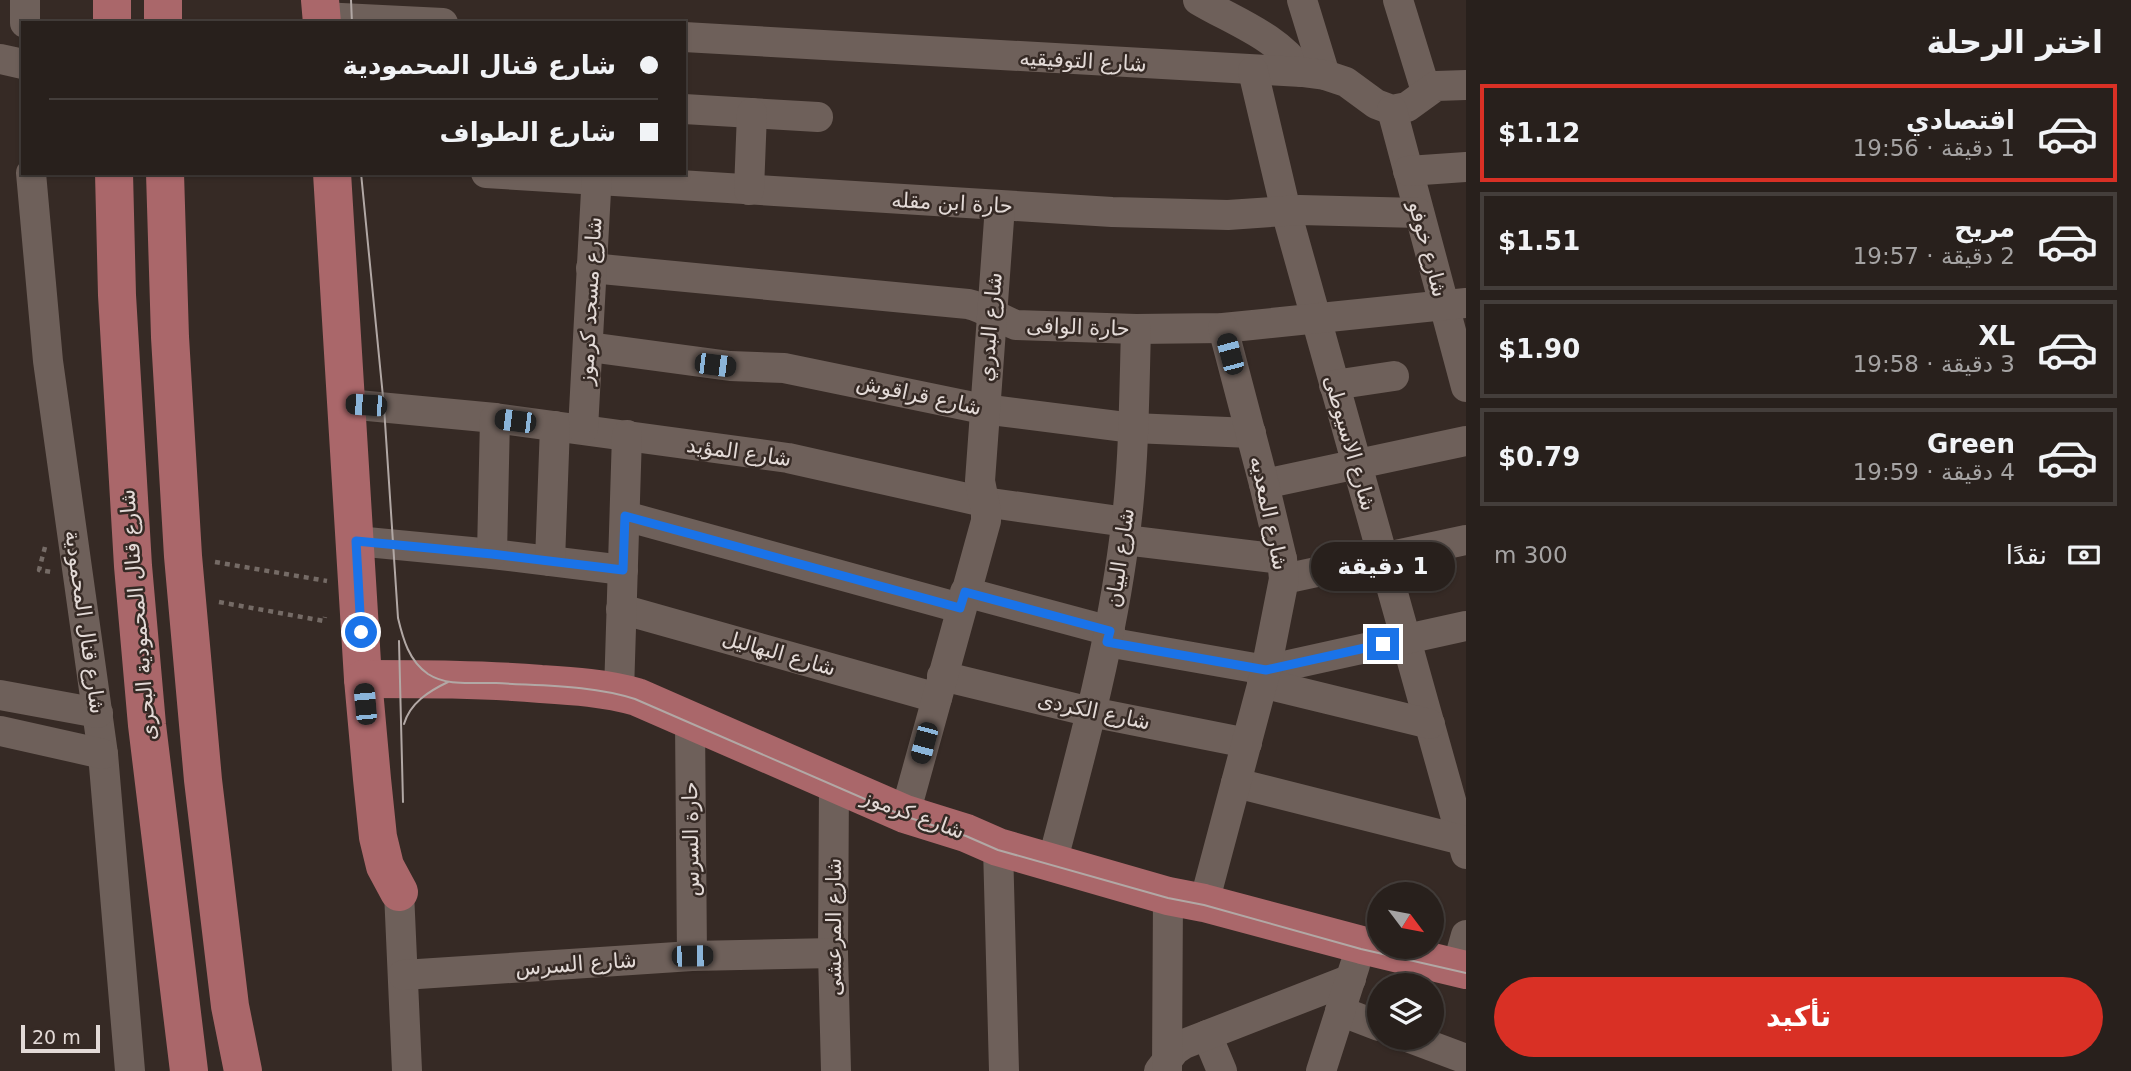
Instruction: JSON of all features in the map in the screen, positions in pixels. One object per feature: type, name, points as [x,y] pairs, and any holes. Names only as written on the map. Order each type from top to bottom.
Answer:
[{"type":"main road","points":[[112,0],[112,21]]},
{"type":"main road","points":[[163,0],[163,21]]},
{"type":"main road","name":"شارع قنال المحمودية البحرى","points":[[114,175],[128,510],[146,725],[186,1065]]},
{"type":"main road","points":[[165,175],[170,337],[183,556],[203,780],[230,1006],[243,1071]]},
{"type":"main road","points":[[332,175],[363,679],[378,837],[385,866],[399,892]]},
{"type":"main road","name":"شارع كرموز","points":[[363,679],[487,680],[589,687],[619,692],[637,697],[905,814],[998,847],[1168,896],[1205,903],[1356,962],[1463,957]]},
{"type":"main road","points":[[230,1006],[263,1071]]},
{"type":"street","points":[[25,0],[25,21]]},
{"type":"street","points":[[1198,0],[1275,43],[1314,73]]},
{"type":"street","points":[[1302,0],[1314,73]]},
{"type":"street","points":[[1398,0],[1426,91]]},
{"type":"street","points":[[321,13],[419,21]]},
{"type":"street","name":"شارع التوفيقيه","points":[[686,37],[1314,73],[1346,82],[1376,104],[1392,110]]},
{"type":"street","points":[[0,59],[21,64]]},
{"type":"street","name":"شارع الاسيوطى","points":[[1253,71],[1315,318],[1430,724],[1453,755],[1464,847]]},
{"type":"street","points":[[1392,110],[1407,107],[1436,86],[1466,85]]},
{"type":"street","points":[[686,109],[818,117]]},
{"type":"street","name":"شارع خوفو","points":[[1392,110],[1419,213],[1454,304],[1466,387]]},
{"type":"street","points":[[749,190],[752,113]]},
{"type":"street","points":[[1408,171],[1466,167]]},
{"type":"street","name":"شارع قنال المحمودية","points":[[31,175],[48,361],[103,754],[130,1071]]},
{"type":"street","name":"حارة ابن مقله","points":[[541,175],[1000,206],[1228,215],[1286,211],[1419,213]]},
{"type":"street","name":"شارع مسجد كرموز","points":[[550,561],[569,428],[589,347],[596,177]]},
{"type":"street","name":"شارع البدري","points":[[905,814],[986,521],[979,481],[1000,206]]},
{"type":"street","name":"حارة الوافى","points":[[591,268],[968,304],[982,307],[1002,320],[1016,325],[1136,329],[1223,328],[1454,304]]},
{"type":"street","name":"شارع المعديه","points":[[1205,903],[1264,676],[1283,569],[1223,328]]},
{"type":"street","name":"شارع البيان","points":[[1052,863],[1109,636],[1126,531],[1136,329]]},
{"type":"street","name":"شارع قراقوش","points":[[589,347],[720,365],[784,368],[983,409],[1133,428],[1251,433]]},
{"type":"street","points":[[1334,384],[1394,376]]},
{"type":"street","name":"شارع المؤيد","points":[[347,404],[495,418],[788,458],[1126,531],[1283,569],[1383,558],[1466,540]]},
{"type":"street","points":[[492,554],[495,418]]},
{"type":"street","points":[[619,692],[627,435]]},
{"type":"street","points":[[1264,484],[1466,441]]},
{"type":"street","points":[[625,516],[1264,676],[1430,724]]},
{"type":"street","points":[[356,541],[623,570]]},
{"type":"street","name":"شارع البهاليل","points":[[621,608],[940,687]]},
{"type":"street","points":[[1264,676],[1466,625]]},
{"type":"street","name":"شارع الكردى","points":[[940,687],[1091,712],[1247,743]]},
{"type":"street","points":[[0,695],[98,713]]},
{"type":"street","name":"حارة السرس","points":[[690,721],[692,956]]},
{"type":"street","points":[[0,732],[103,754]]},
{"type":"street","points":[[1236,783],[1464,847]]},
{"type":"street","name":"شارع المرعشى","points":[[834,784],[833,953],[836,1071]]},
{"type":"street","points":[[998,847],[1004,1071]]},
{"type":"street","points":[[399,892],[407,1071]]},
{"type":"street","points":[[1164,1067],[1168,896]]},
{"type":"street","name":"شارع السرس","points":[[403,975],[692,956],[833,953]]},
{"type":"street","points":[[1164,1067],[1175,1050],[1356,962]]},
{"type":"street","points":[[1321,1071],[1356,962]]},
{"type":"street","points":[[1340,1011],[1367,1021]]},
{"type":"street","points":[[1207,1035],[1222,1071]]},
{"type":"street","points":[[1442,1050],[1466,1059]]},
{"type":"path","points":[[39,570],[43,550]]},
{"type":"path","points":[[183,556],[336,583],[358,584]]},
{"type":"tram line","points":[[351,0],[352,21]]},
{"type":"tram line","points":[[361,175],[384,407],[398,618],[411,656],[421,669],[444,681],[567,687],[618,694],[904,816],[966,836],[998,850],[1361,949],[1466,973]]},
{"type":"tram line","points":[[399,641],[403,802]]},
{"type":"tram line","points":[[404,724],[421,698],[448,682]]},
{"type":"route","points":[[361,632],[356,541],[623,570],[625,516],[960,608],[965,592],[1110,631],[1107,642],[1266,670],[1383,644]]}]
